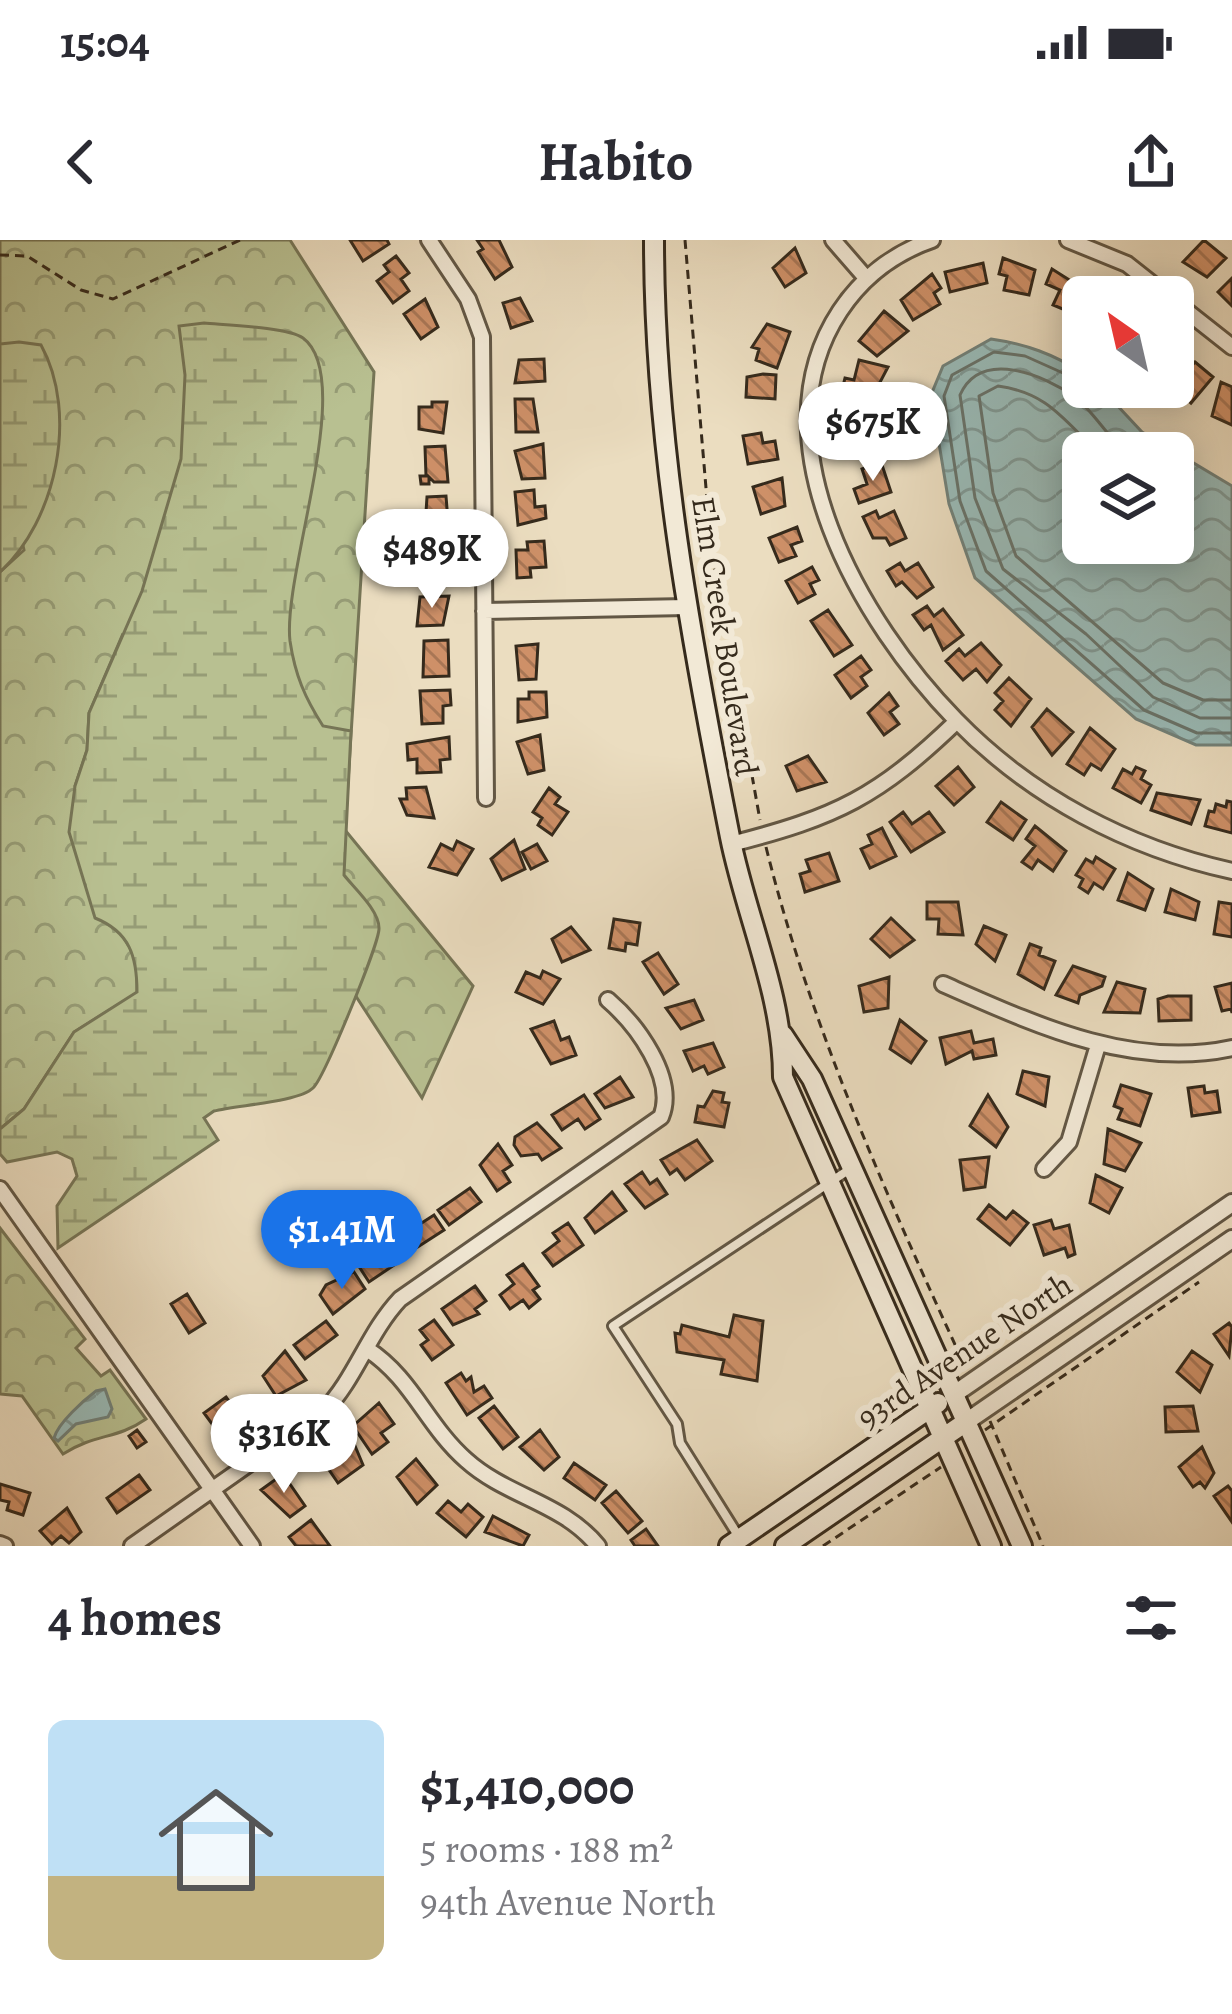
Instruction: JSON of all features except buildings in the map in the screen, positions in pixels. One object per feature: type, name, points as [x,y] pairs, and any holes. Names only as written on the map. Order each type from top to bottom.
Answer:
[{"type":"main road","name":"Elm Creek Boulevard","points":[[653,240],[658,377],[687,607],[731,844],[783,1036],[783,1077],[991,1546]]},
{"type":"main road","name":"Elm Creek Boulevard","points":[[783,1036],[812,1079],[1022,1546]]},
{"type":"main road","name":"93rd Avenue North","points":[[735,1542],[953,1395]]},
{"type":"main road","name":"93rd Avenue North","points":[[785,1546],[966,1422]]},
{"type":"street","points":[[428,240],[468,299],[482,337],[486,798]]},
{"type":"street","points":[[832,240],[866,278]]},
{"type":"street","points":[[932,240],[866,278],[835,320],[809,392],[809,443],[827,511],[864,596],[904,658],[957,721],[1043,792],[1091,821],[1159,850],[1232,871]]},
{"type":"street","points":[[1069,240],[1127,264],[1232,347]]},
{"type":"street","points":[[484,611],[687,607]]},
{"type":"street","points":[[731,844],[830,817],[863,800],[957,721]]},
{"type":"street","points":[[943,984],[1098,1045],[1162,1054],[1232,1048]]},
{"type":"street","points":[[132,1546],[323,1412],[379,1325],[411,1291],[661,1117],[663,1085],[634,1022],[608,1000]]},
{"type":"street","points":[[1044,1169],[1069,1142],[1098,1045]]},
{"type":"street","points":[[0,1189],[252,1546]]},
{"type":"street","name":"93rd Avenue North","points":[[953,1395],[1232,1204]]},
{"type":"street","name":"93rd Avenue North","points":[[966,1422],[1232,1239]]},
{"type":"street","points":[[367,1349],[403,1378],[469,1463],[572,1518],[598,1546]]},
{"type":"lane","points":[[735,1542],[680,1443],[677,1424],[614,1326],[850,1169]]},
{"type":"path","points":[[0,255],[27,256],[91,295],[113,299],[240,240]]},
{"type":"path","points":[[685,240],[711,548],[763,836],[793,948],[846,1102],[957,1349],[968,1362]]},
{"type":"path","points":[[1042,1546],[991,1426],[1215,1270]]},
{"type":"path","points":[[823,1546],[929,1480]]},
{"type":"green space","points":[[0,240],[290,240],[374,372],[345,830],[473,986],[422,1098],[122,636],[89,713],[87,750],[75,786],[117,927],[137,959],[137,993],[74,1032],[24,1109],[0,1129],[0,572],[24,550],[0,447]]},
{"type":"green space","points":[[204,323],[295,334],[318,360],[323,393],[321,434],[290,610],[290,641],[302,686],[323,726],[351,731],[344,875],[371,907],[379,928],[350,1010],[313,1088],[282,1100],[214,1111],[204,1118],[218,1140],[58,1248],[57,1206],[77,1176],[72,1159],[57,1152],[7,1162],[0,1154],[0,1129],[24,1109],[74,1032],[137,992],[129,947],[116,931],[95,918],[69,832],[75,786],[87,750],[89,713],[142,591],[181,459],[185,375],[179,326]]},
{"type":"green space","points":[[0,344],[41,345],[52,372],[59,434],[48,496],[35,525],[0,572]]},
{"type":"green space","points":[[0,1228],[85,1339],[76,1348],[101,1376],[110,1370],[146,1419],[63,1454],[22,1396],[0,1394]]},
{"type":"water","points":[[991,339],[1062,362],[1062,408],[1120,408],[1142,432],[1062,432],[1062,564],[1194,564],[1194,463],[1232,486],[1232,745],[1196,745],[1136,719],[975,578],[949,504],[931,395],[943,366]]},
{"type":"water","points":[[105,1389],[112,1409],[108,1417],[76,1424],[58,1441],[54,1438],[78,1406]]}]
